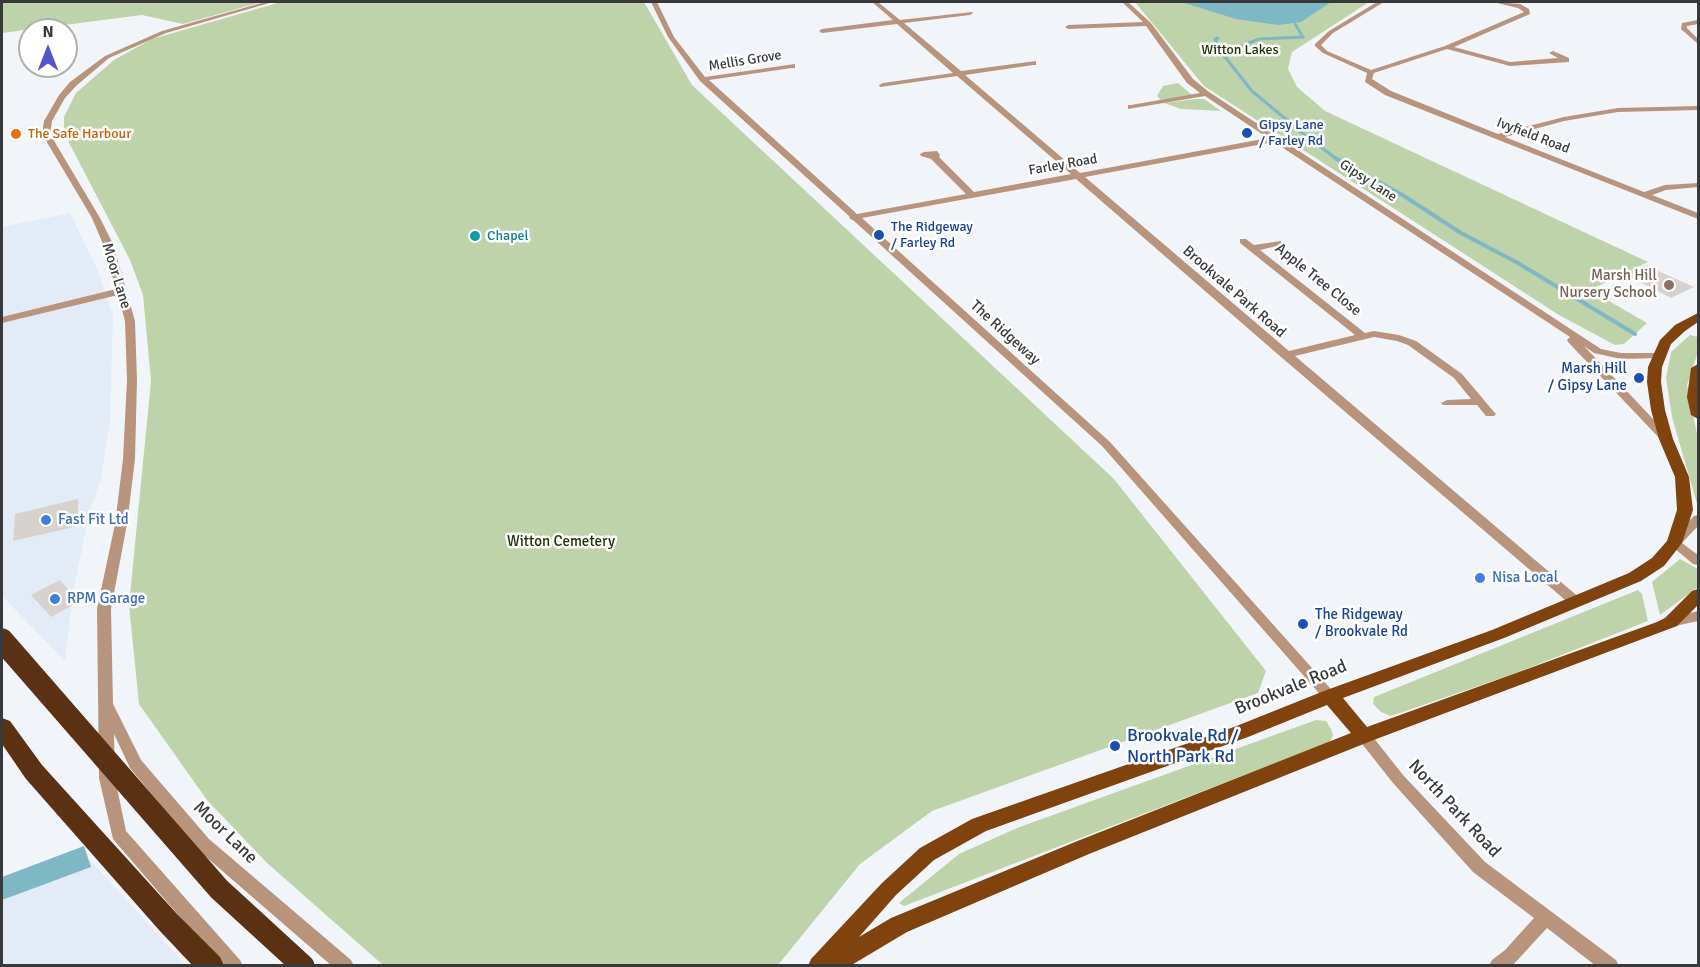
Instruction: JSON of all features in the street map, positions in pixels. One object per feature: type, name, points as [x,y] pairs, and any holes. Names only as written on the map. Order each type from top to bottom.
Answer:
[{"type":"highway","points":[[2,640],[219,889],[303,966]]},
{"type":"highway","points":[[2,727],[34,772],[168,922],[211,966]]},
{"type":"main road","points":[[1674,543],[1684,510],[1682,477],[1666,440],[1654,382],[1665,342],[1680,328],[1698,317]]},
{"type":"main road","points":[[1698,368],[1694,397],[1698,415]]},
{"type":"main road","name":"Brookvale Road","points":[[819,966],[889,889],[927,854],[979,825],[1241,732],[1330,696],[1498,634],[1635,577],[1658,562],[1674,543]]},
{"type":"main road","points":[[829,966],[899,925],[1082,848],[1364,736],[1565,664],[1671,622],[1698,595]]},
{"type":"main road","points":[[1330,696],[1364,736]]},
{"type":"street","name":"Moor Lane","points":[[234,966],[120,834],[107,778],[108,704],[104,609],[123,513],[129,459],[132,380],[130,321],[108,244],[96,218],[47,137],[48,121],[73,84],[92,68],[120,50],[165,32],[270,2]]},
{"type":"street","name":"The Ridgeway","points":[[654,2],[671,37],[703,80],[1106,444],[1330,696]]},
{"type":"street","name":"Brookvale Park Road","points":[[875,2],[900,21],[956,74],[1576,602]]},
{"type":"street","name":"Gipsy Lane","points":[[1125,2],[1149,24],[1190,81],[1206,94],[1598,351],[1621,356],[1660,355]]},
{"type":"street","name":"Ivyfield Road","points":[[1381,2],[1331,32],[1317,45],[1325,52],[1371,72],[1368,80],[1388,93],[1698,216]]},
{"type":"street","points":[[1371,72],[1448,47],[1528,13],[1520,6],[1499,2]]},
{"type":"street","points":[[822,31],[970,13]]},
{"type":"street","points":[[1698,22],[1684,24],[1684,29],[1698,42]]},
{"type":"street","points":[[1068,27],[1149,24]]},
{"type":"street","points":[[1448,47],[1510,64],[1566,60],[1553,53]]},
{"type":"street","points":[[883,85],[1033,63]]},
{"type":"street","name":"Mellis Grove","points":[[703,80],[792,66]]},
{"type":"street","points":[[1131,107],[1206,94]]},
{"type":"street","points":[[1498,136],[1564,119],[1618,110],[1698,108]]},
{"type":"street","name":"Farley Road","points":[[853,217],[1277,139]]},
{"type":"street","points":[[934,158],[972,195]]},
{"type":"street","points":[[1646,194],[1665,188],[1698,185]]},
{"type":"street","name":"Apple Tree Close","points":[[1243,241],[1362,337]]},
{"type":"street","name":"Apple Tree Close","points":[[1254,248],[1278,243]]},
{"type":"street","points":[[2,320],[122,291]]},
{"type":"street","name":"Gipsy Lane","points":[[1557,324],[1666,440]]},
{"type":"street","points":[[1285,355],[1383,334],[1412,342],[1458,376],[1490,414]]},
{"type":"street","points":[[1447,403],[1480,402]]},
{"type":"street","points":[[1698,519],[1674,543],[1698,561]]},
{"type":"street","points":[[1671,622],[1698,616]]},
{"type":"street","name":"Moor Lane","points":[[108,704],[135,764],[203,844],[345,966]]},
{"type":"street","name":"North Park Road","points":[[1364,736],[1398,779],[1479,867],[1610,966]]},
{"type":"street","points":[[1498,966],[1511,956],[1545,918]]},
{"type":"shaded area","points":[[70,213],[98,271],[113,316],[110,420],[101,478],[89,513],[73,593],[65,661],[2,596],[2,227]]},
{"type":"shaded area","points":[[90,860],[186,965],[2,965],[2,894]]},
{"type":"green space","points":[[2,2],[262,2],[183,24],[142,15],[78,23],[78,18],[18,18],[18,31],[2,33]]},
{"type":"green space","name":"Witton Cemetery","points":[[281,2],[644,2],[692,85],[1114,479],[1266,671],[1258,693],[932,811],[860,864],[778,965],[383,965],[267,863],[207,800],[139,704],[129,605],[151,381],[143,295],[130,260],[64,133],[64,117],[76,93],[114,60],[152,39]]},
{"type":"green space","name":"Witton Lakes","points":[[1135,2],[1369,2],[1292,52],[1288,69],[1297,87],[1325,111],[1648,262],[1590,290],[1647,323],[1624,344],[1615,345],[1559,315],[1204,86]]},
{"type":"green space","points":[[1178,83],[1192,95],[1161,100],[1157,96],[1163,86]]},
{"type":"green space","points":[[1204,99],[1221,111],[1181,109],[1164,103]]},
{"type":"green space","points":[[1690,335],[1698,337],[1698,352],[1687,385],[1698,439],[1698,507],[1672,417],[1666,378],[1671,352]]},
{"type":"green space","points":[[1680,559],[1698,569],[1698,587],[1660,615],[1652,582]]},
{"type":"green space","points":[[1638,590],[1642,594],[1648,621],[1513,674],[1391,716],[1381,712],[1373,704],[1374,697]]},
{"type":"green space","points":[[1316,720],[1326,721],[1333,735],[1330,742],[904,906],[899,903],[959,854],[1017,828]]},
{"type":"water","name":"Witton Lakes","points":[[1181,2],[1331,2],[1301,22],[1278,25],[1236,19]]},
{"type":"water","points":[[84,846],[91,867],[2,900],[2,877]]},
{"type":"building","name":"Marsh Hill Nursery School","points":[[1647,265],[1694,287],[1671,298],[1624,274]]},
{"type":"building","name":"Fast Fit Ltd","points":[[78,499],[78,526],[13,541],[15,514]]},
{"type":"building","name":"RPM Garage","points":[[60,580],[79,602],[51,617],[31,595]]},
{"type":"waterway","points":[[1294,126],[1252,91],[1225,57],[1229,51],[1259,39],[1303,37],[1295,24]]},
{"type":"waterway","points":[[1218,38],[1215,39],[1224,56]]},
{"type":"waterway","points":[[1298,130],[1336,159]]},
{"type":"waterway","points":[[1336,159],[1404,196],[1461,233],[1518,263],[1635,334]]},
{"type":"place","name":"Gipsy Lane / Farley Rd","points":[[1247,133]]},
{"type":"place","name":"The Safe Harbour","points":[[16,134]]},
{"type":"place","name":"The Ridgeway / Farley Rd","points":[[879,235]]},
{"type":"place","name":"Chapel","points":[[475,236]]},
{"type":"place","name":"Marsh Hill Nursery School","points":[[1669,285]]},
{"type":"place","name":"Marsh Hill / Gipsy Lane","points":[[1639,378]]},
{"type":"place","name":"Fast Fit Ltd","points":[[46,520]]},
{"type":"place","name":"Nisa Local","points":[[1480,578]]},
{"type":"place","name":"RPM Garage","points":[[55,599]]},
{"type":"place","name":"The Ridgeway / Brookvale Rd","points":[[1303,624]]},
{"type":"place","name":"Brookvale Rd / North Park Rd","points":[[1115,746]]}]
